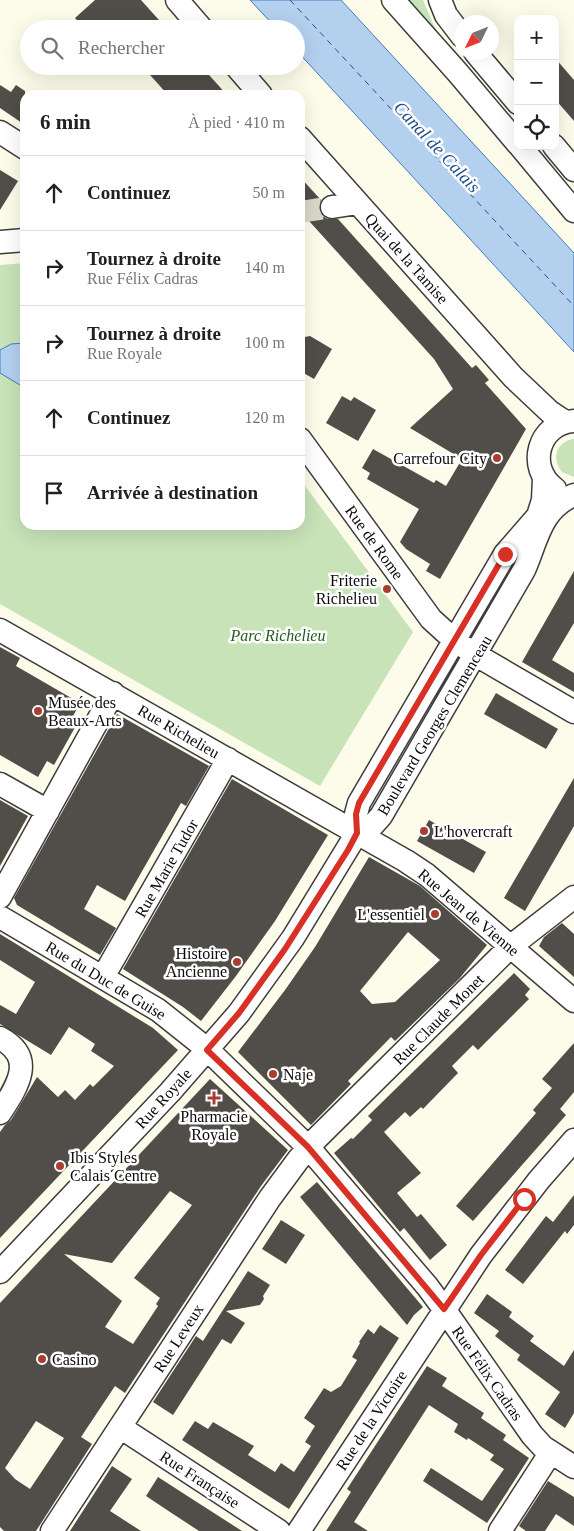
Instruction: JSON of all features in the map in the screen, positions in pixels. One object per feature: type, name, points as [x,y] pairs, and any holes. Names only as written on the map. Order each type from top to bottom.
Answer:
[{"type":"street","points":[[176,0],[194,20]]},
{"type":"street","points":[[394,0],[514,139]]},
{"type":"street","points":[[440,0],[446,15],[454,26]]},
{"type":"street","points":[[482,60],[514,98]]},
{"type":"street","points":[[244,75],[257,90]]},
{"type":"street","points":[[0,132],[20,145]]},
{"type":"street","name":"Quai de la Tamise","points":[[305,144],[513,377],[550,412],[570,421]]},
{"type":"street","points":[[523,150],[574,211]]},
{"type":"street","points":[[557,150],[574,170]]},
{"type":"street","points":[[332,207],[358,203]]},
{"type":"street","points":[[0,242],[20,240]]},
{"type":"street","name":"Quai de la Tamise","points":[[513,377],[531,409],[536,423],[540,446]]},
{"type":"street","points":[[540,446],[548,432],[558,425],[570,421]]},
{"type":"street","name":"Rue de Rome","points":[[305,446],[431,619],[454,640],[476,655],[574,712]]},
{"type":"street","name":"Boulevard Georges Clemenceau","points":[[540,446],[538,462],[544,478],[543,500],[538,516],[505,554],[359,803],[356,814],[357,833],[368,828],[381,816],[524,570],[537,532],[544,520],[555,507],[574,495]]},
{"type":"street","points":[[544,478],[552,487],[559,491],[574,495]]},
{"type":"street","name":"Rue Richelieu","points":[[0,630],[357,833]]},
{"type":"street","points":[[0,897],[113,693]]},
{"type":"street","name":"Rue Marie Tudor","points":[[103,976],[228,759]]},
{"type":"street","points":[[0,784],[48,811]]},
{"type":"street","name":"Rue Jean de Vienne","points":[[357,833],[427,875],[574,1001]]},
{"type":"street","name":"Rue Royale","points":[[0,1272],[170,1092],[239,1013],[285,949],[332,877],[357,833]]},
{"type":"street","name":"Rue Claude Monet","points":[[308,1147],[511,946],[574,897]]},
{"type":"street","name":"Rue du Duc de Guise","points":[[0,917],[158,1010],[207,1050]]},
{"type":"street","points":[[0,1038],[14,1047],[21,1062],[18,1084],[0,1113]]},
{"type":"street","name":"Rue Félix Cadras","points":[[207,1050],[308,1147],[444,1309],[532,1435],[551,1452],[573,1464]]},
{"type":"street","name":"Rue de la Victoire","points":[[299,1531],[444,1309],[501,1228],[574,1140]]},
{"type":"street","name":"Rue Leveux","points":[[52,1531],[270,1198],[308,1147]]},
{"type":"street","name":"Rue Française","points":[[120,1427],[280,1531]]},
{"type":"street","points":[[500,1531],[551,1452]]},
{"type":"green space","points":[[405,0],[423,0],[440,40]]},
{"type":"green space","name":"Parc Richelieu","points":[[20,263],[20,530],[305,530],[305,486],[413,632],[320,786],[0,604],[0,265]]},
{"type":"green space","points":[[574,439],[574,477],[562,472],[556,457],[562,444]]},
{"type":"water","name":"Canal de Calais","points":[[250,0],[341,0],[574,253],[574,352],[305,60],[305,20],[269,20]]},
{"type":"water","points":[[20,343],[20,385],[0,373],[0,350],[11,344]]},
{"type":"building","points":[[95,0],[141,0],[159,20],[77,20],[75,18]]},
{"type":"building","points":[[559,63],[574,80],[574,121],[559,104]]},
{"type":"building","points":[[150,75],[209,75],[223,90],[164,90]]},
{"type":"building","points":[[0,85],[11,92],[16,85],[24,90],[20,90],[20,122],[0,108]]},
{"type":"building","points":[[0,170],[18,181],[0,210]]},
{"type":"building","points":[[305,182],[321,200],[319,209],[322,216],[328,219],[338,219],[472,368],[476,365],[489,380],[485,383],[526,429],[440,579],[426,571],[430,564],[406,549],[400,542],[419,509],[367,479],[370,473],[362,468],[373,449],[434,483],[436,480],[446,486],[462,459],[410,428],[453,389],[434,359],[305,217]]},
{"type":"building","points":[[310,336],[332,349],[314,379],[305,374],[305,337]]},
{"type":"building","points":[[342,396],[351,401],[354,397],[376,410],[358,441],[326,423]]},
{"type":"building","points":[[574,571],[574,623],[552,660],[574,673],[574,692],[522,662]]},
{"type":"building","name":"Musée des Beaux-Arts","points":[[0,647],[20,658],[16,666],[80,703],[72,718],[78,722],[54,765],[47,761],[38,777],[0,755]]},
{"type":"building","points":[[496,693],[558,729],[546,749],[484,714]]},
{"type":"building","points":[[117,714],[209,766],[186,806],[181,803],[125,901],[97,885],[84,909],[116,928],[100,955],[17,905],[14,898]]},
{"type":"building","points":[[574,778],[574,826],[525,911],[504,898]]},
{"type":"building","points":[[232,779],[328,835],[275,921],[201,1021],[183,1007],[123,969]]},
{"type":"building","points":[[0,800],[28,816],[0,866]]},
{"type":"building","points":[[429,820],[486,852],[474,873],[417,841]]},
{"type":"building","points":[[369,857],[420,886],[487,945],[459,979],[395,1041],[391,1037],[348,1081],[351,1084],[311,1125],[238,1052],[315,947]],"holes":[[[408,932],[440,960],[395,1002],[372,1004],[360,991]]]},
{"type":"building","points":[[562,923],[574,934],[574,977],[539,946],[544,937]]},
{"type":"building","points":[[0,934],[153,1028],[178,1050],[0,1238],[0,1132],[11,1120],[37,1077],[58,1097],[65,1090],[75,1100],[90,1084],[93,1087],[114,1066],[91,1051],[95,1044],[69,1027],[51,1055],[0,1024],[0,1005],[16,1014],[35,982],[0,960]]},
{"type":"building","points":[[514,973],[530,989],[525,995],[529,999],[478,1050],[473,1045],[452,1066],[458,1073],[423,1109],[421,1107],[410,1117],[405,1112],[384,1132],[421,1173],[397,1193],[417,1217],[421,1214],[447,1245],[430,1260],[404,1228],[400,1232],[334,1153],[351,1138],[353,1139],[372,1120],[368,1116]]},
{"type":"building","points":[[574,1043],[574,1092],[560,1109],[566,1115],[473,1221],[456,1206],[536,1113],[533,1110],[552,1088],[542,1079]]},
{"type":"building","points":[[210,1079],[288,1150],[261,1186],[125,1393],[115,1386],[81,1437],[92,1444],[36,1531],[4,1531],[0,1527],[0,1303]],"holes":[[[170,1191],[192,1205],[134,1278],[160,1298],[156,1304],[158,1306],[133,1344],[105,1327],[122,1301],[64,1254],[112,1263]],[[36,1421],[64,1438],[30,1489],[15,1479],[5,1468]]]},
{"type":"building","points":[[317,1182],[423,1307],[407,1325],[300,1197]]},
{"type":"building","points":[[574,1195],[574,1225],[567,1234],[565,1231],[523,1284],[505,1270],[546,1216],[553,1222]]},
{"type":"building","points":[[281,1220],[305,1235],[286,1264],[262,1249]]},
{"type":"building","points":[[248,1271],[270,1285],[263,1296],[264,1299],[260,1305],[226,1311],[245,1323],[231,1344],[222,1339],[173,1415],[153,1402],[196,1336],[203,1341]]},
{"type":"building","points":[[487,1294],[512,1312],[509,1317],[534,1336],[530,1341],[564,1366],[574,1350],[574,1413],[565,1428],[545,1414],[560,1392],[517,1360],[520,1355],[495,1336],[499,1331],[474,1313]]},
{"type":"building","points":[[380,1325],[399,1338],[289,1509],[182,1440],[195,1421],[208,1429],[213,1422],[254,1446],[248,1455],[275,1472],[281,1463],[294,1472],[311,1446],[305,1442],[315,1426],[304,1418],[324,1388],[331,1392],[341,1386],[357,1360],[352,1357],[359,1342],[368,1329],[374,1334]]},
{"type":"building","points":[[427,1366],[447,1378],[442,1386],[484,1413],[481,1418],[506,1435],[503,1440],[529,1458],[487,1523],[423,1481],[431,1468],[482,1501],[504,1469],[490,1460],[494,1455],[468,1438],[467,1440],[454,1432],[458,1424],[429,1405],[354,1522],[368,1531],[326,1531],[351,1492],[347,1489]]},
{"type":"building","points":[[112,1466],[132,1479],[110,1511],[141,1531],[70,1531]]},
{"type":"building","points":[[158,1477],[242,1531],[199,1531],[146,1496]]},
{"type":"building","points":[[548,1481],[574,1497],[574,1526],[556,1514],[545,1531],[526,1531],[519,1526]]},
{"type":"ferry route","points":[[290,0],[574,306]]},
{"type":"tunnel","points":[[305,211],[332,207]]},
{"type":"place","name":"Carrefour City","points":[[497,458]]},
{"type":"place","name":"Friterie Richelieu","points":[[387,589]]},
{"type":"place","name":"Musée des Beaux-Arts","points":[[38,711]]},
{"type":"place","name":"L'hovercraft","points":[[424,831]]},
{"type":"place","name":"L'essentiel","points":[[435,914]]},
{"type":"place","name":"Histoire Ancienne","points":[[237,962]]},
{"type":"place","name":"Naje","points":[[273,1074]]},
{"type":"place","name":"Pharmacie Royale","points":[[214,1098]]},
{"type":"place","name":"Ibis Styles Calais Centre","points":[[60,1166]]},
{"type":"place","name":"Casino","points":[[42,1359]]},
{"type":"route","points":[[505,554],[359,803],[356,814],[357,833],[332,877],[293,938],[239,1013],[207,1050],[308,1147],[427,1286],[444,1309],[481,1255],[524,1199]]}]
